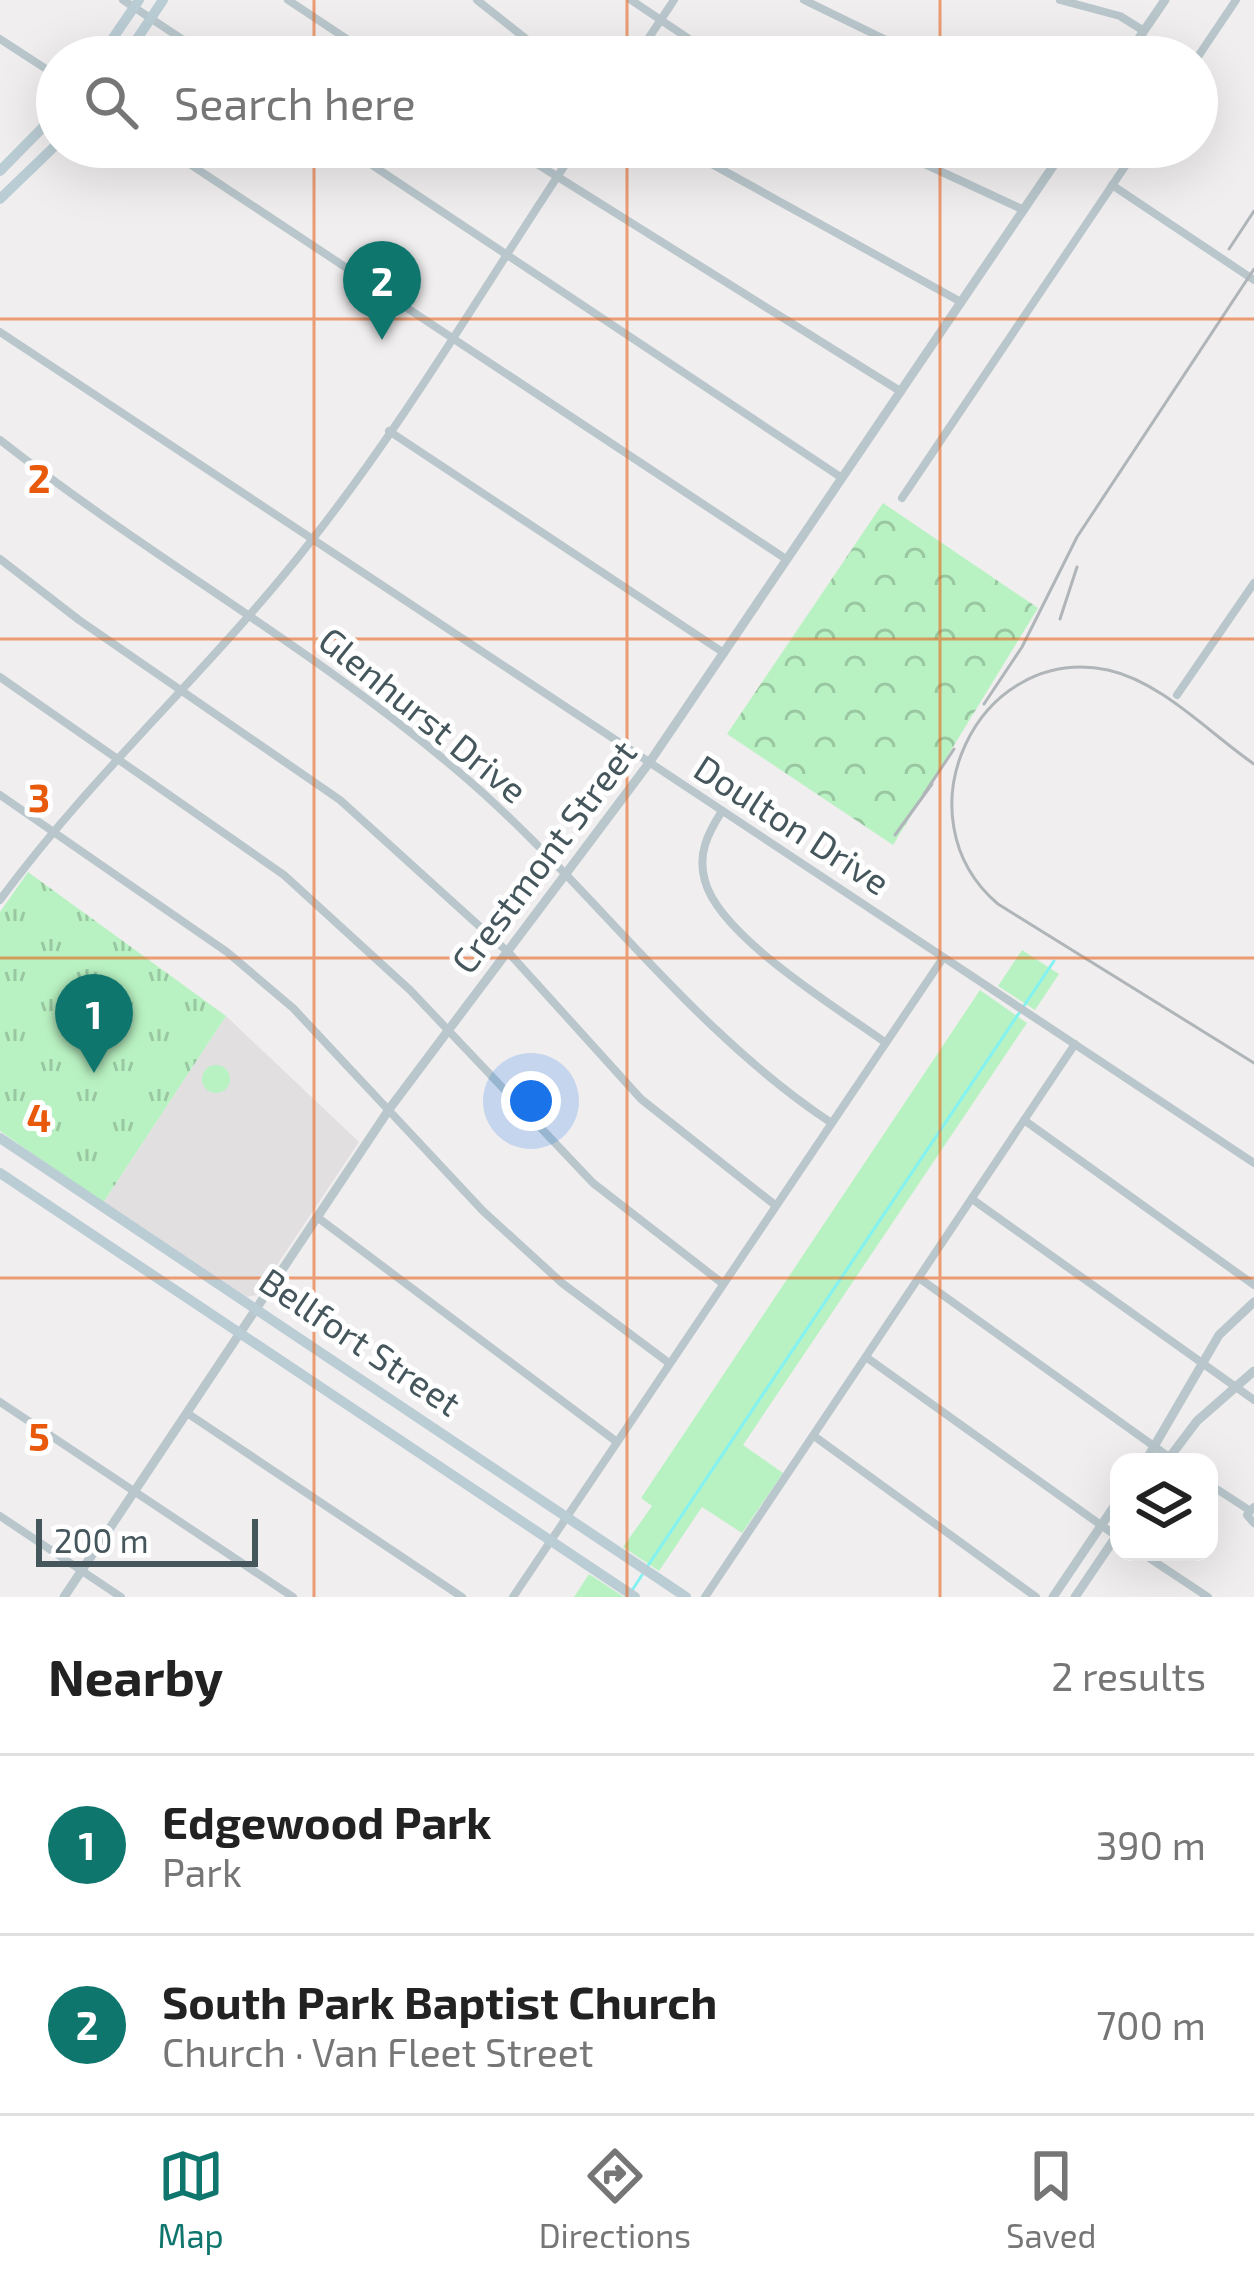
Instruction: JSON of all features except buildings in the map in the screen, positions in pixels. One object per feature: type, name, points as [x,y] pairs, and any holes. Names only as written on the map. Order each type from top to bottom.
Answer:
[{"type":"main road","points":[[139,36],[163,0]]},
{"type":"main road","points":[[112,36],[132,2]]},
{"type":"main road","points":[[0,172],[36,134]]},
{"type":"main road","points":[[0,199],[36,164]]},
{"type":"main road","points":[[0,1156],[4,1141]]},
{"type":"main road","name":"Bellfort Street","points":[[4,1141],[686,1597]]},
{"type":"main road","name":"Bellfort Street","points":[[0,1173],[635,1597]]},
{"type":"street","points":[[288,0],[342,36]]},
{"type":"street","points":[[477,0],[522,36]]},
{"type":"street","points":[[631,0],[684,36]]},
{"type":"street","points":[[649,36],[674,0]]},
{"type":"street","points":[[804,0],[878,36]]},
{"type":"street","points":[[1060,0],[1120,16],[1144,31]]},
{"type":"street","points":[[1141,36],[1165,0]]},
{"type":"street","points":[[1212,36],[1236,0]]},
{"type":"street","points":[[132,2],[178,36]]},
{"type":"street","points":[[0,39],[36,62]]},
{"type":"street","points":[[196,168],[786,559]]},
{"type":"street","points":[[377,168],[842,478]]},
{"type":"street","points":[[541,168],[901,391]]},
{"type":"street","points":[[0,901],[51,830],[250,616],[313,540],[563,168]]},
{"type":"street","points":[[719,168],[961,302]]},
{"type":"street","points":[[933,168],[1024,210]]},
{"type":"street","name":"Crestmont Street","points":[[64,1597],[390,1108],[649,763],[1052,168]]},
{"type":"street","points":[[902,498],[1124,168]]},
{"type":"street","points":[[1112,185],[1254,280]]},
{"type":"street","name":"Doulton Drive","points":[[0,332],[1254,1163]]},
{"type":"street","points":[[389,431],[724,653]]},
{"type":"street","name":"Glenhurst Drive","points":[[0,440],[77,500],[399,722],[569,874],[708,1027],[830,1122]]},
{"type":"street","points":[[0,559],[340,800],[508,952],[641,1099],[775,1204]]},
{"type":"street","points":[[1177,695],[1254,583]]},
{"type":"street","points":[[0,676],[284,875],[449,1030],[592,1184],[722,1283]]},
{"type":"street","points":[[0,795],[226,952],[293,1008],[467,1195],[536,1261],[669,1363]]},
{"type":"street","points":[[722,811],[708,832],[702,862],[717,908],[886,1043]]},
{"type":"street","points":[[513,1597],[943,958]]},
{"type":"street","points":[[705,1597],[1075,1044]]},
{"type":"street","points":[[1024,1120],[1254,1286]]},
{"type":"street","points":[[972,1199],[1254,1400]]},
{"type":"street","points":[[316,1217],[617,1442]]},
{"type":"street","points":[[919,1278],[1162,1453]]},
{"type":"street","points":[[1151,1453],[1199,1363],[1219,1335],[1254,1302]]},
{"type":"street","points":[[866,1357],[1110,1531]]},
{"type":"street","points":[[1176,1453],[1197,1421],[1254,1371]]},
{"type":"street","points":[[0,1402],[292,1597]]},
{"type":"street","points":[[187,1413],[462,1597]]},
{"type":"street","points":[[814,1436],[1036,1597]]},
{"type":"street","points":[[1218,1489],[1251,1509],[1254,1523]]},
{"type":"street","points":[[1053,1597],[1110,1512]]},
{"type":"street","points":[[0,1516],[121,1597]]},
{"type":"street","points":[[1075,1597],[1110,1547]]},
{"type":"street","points":[[1154,1561],[1208,1597]]},
{"type":"shaded area","points":[[226,1016],[359,1142],[257,1295],[246,1297],[103,1203]]},
{"type":"green space","points":[[883,503],[1038,608],[893,845],[727,734]]},
{"type":"green space","points":[[28,872],[226,1016],[103,1203],[0,1131],[0,912]]},
{"type":"green space","points":[[1022,950],[1059,974],[1035,1010],[998,986]]},
{"type":"green space","points":[[980,990],[1027,1023],[743,1445],[783,1473],[742,1533],[702,1507],[659,1571],[623,1547],[652,1506],[641,1498]]},
{"type":"green space","points":[[216,1065],[226,1069],[230,1079],[226,1089],[216,1093],[206,1089],[202,1079],[206,1069]]},
{"type":"green space","points":[[589,1574],[621,1595],[624,1597],[574,1597]]},
{"type":"waterway","points":[[647,1567],[1054,961]]},
{"type":"waterway","points":[[631,1592],[642,1575]]},
{"type":"railway","points":[[1229,249],[1254,211]]},
{"type":"railway","points":[[984,704],[1022,647],[1077,537],[1254,269]]},
{"type":"railway","points":[[1060,619],[1077,567]]},
{"type":"railway","points":[[1254,764],[1147,685],[1108,670],[1061,669],[1021,683],[989,709],[966,744],[953,785],[954,827],[968,868],[998,904],[1254,1063]]},
{"type":"railway","points":[[924,794],[954,749]]},
{"type":"railway","points":[[895,835],[932,784]]},
{"type":"place","name":"South Park Baptist Church","points":[[382,340]]},
{"type":"place","name":"Edgewood Park","points":[[94,1073]]}]
